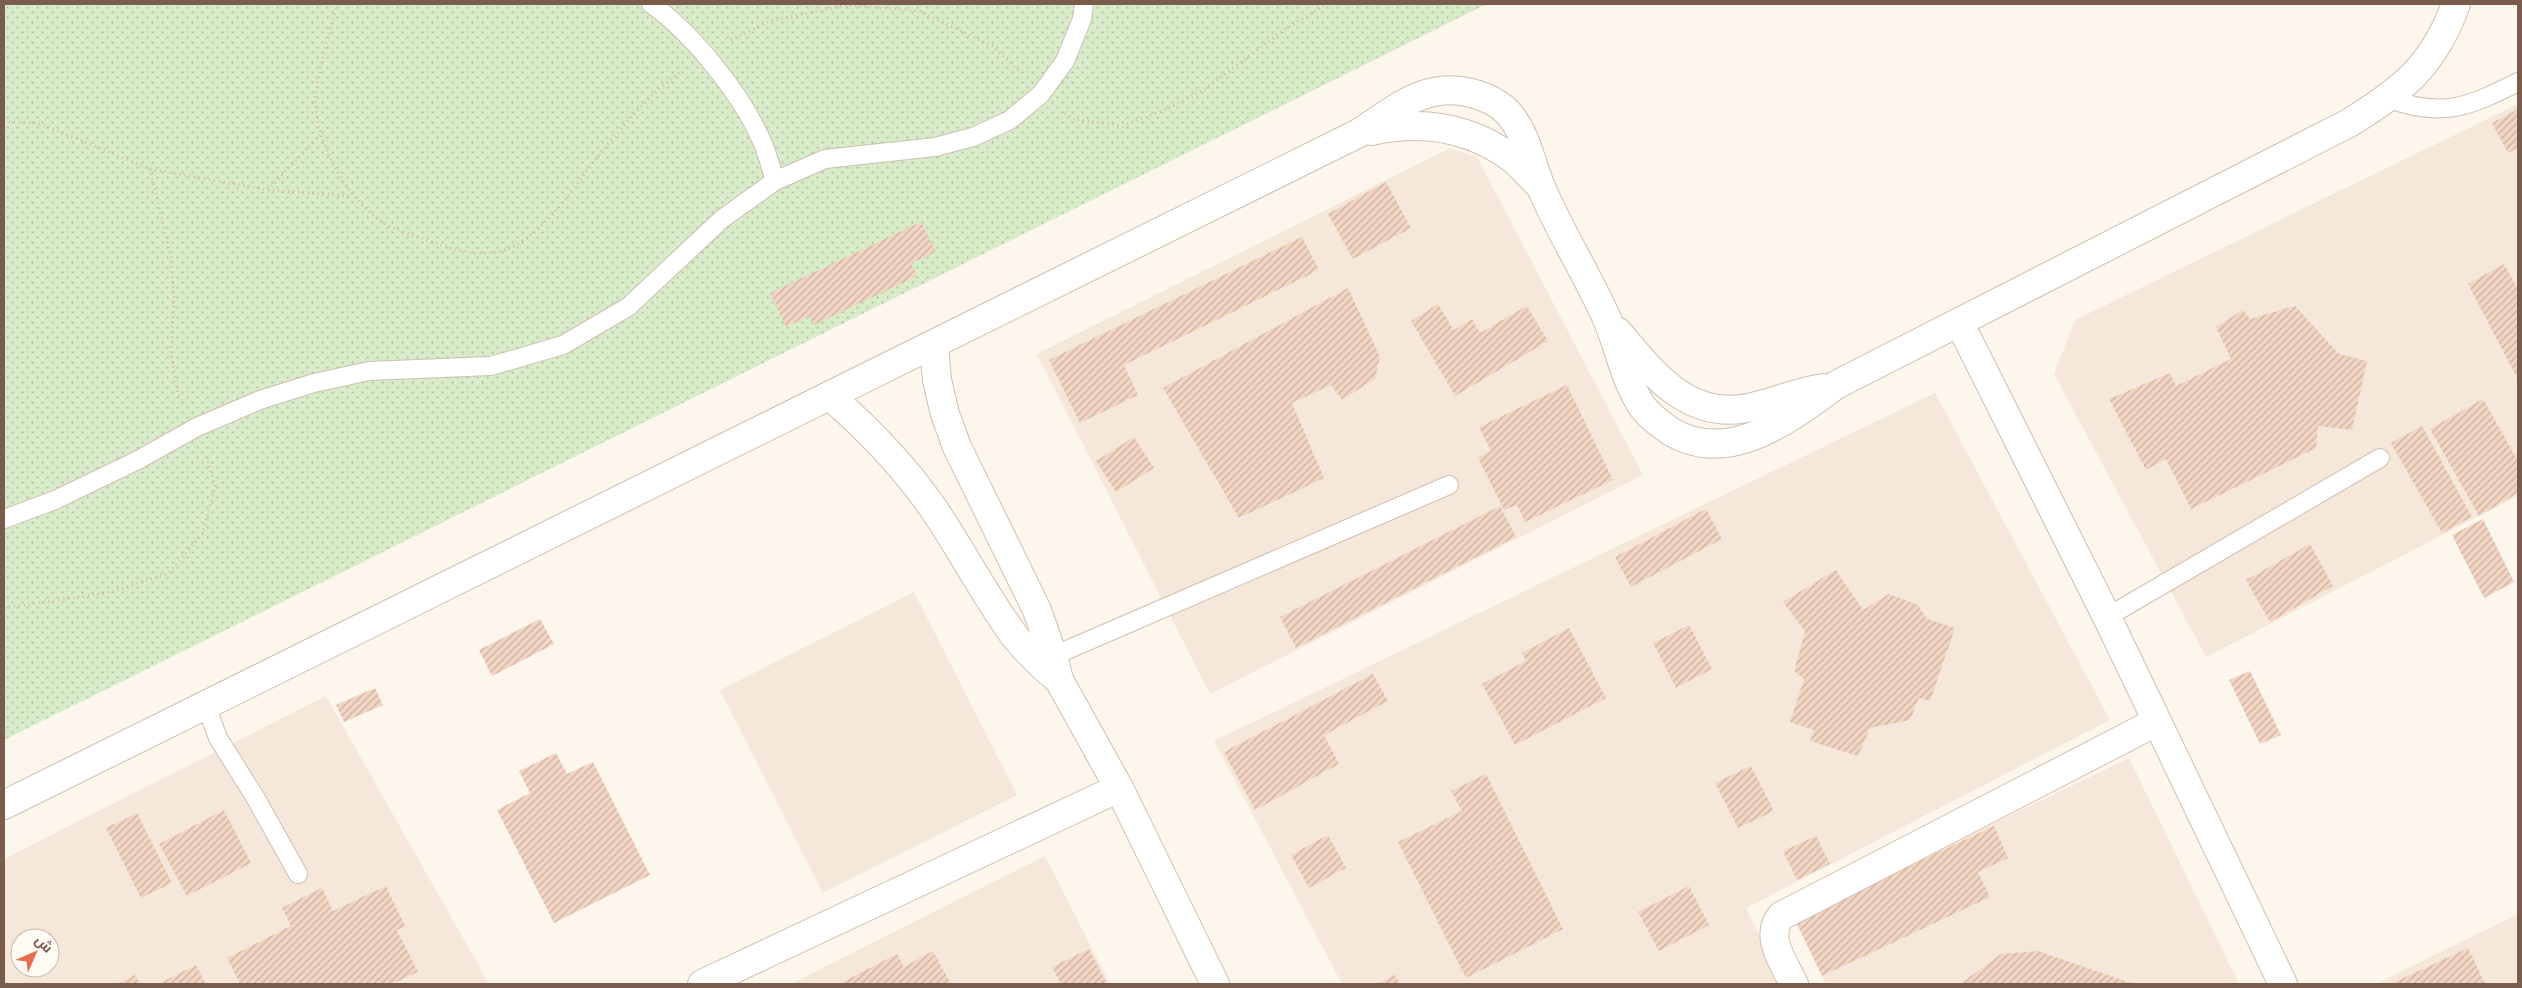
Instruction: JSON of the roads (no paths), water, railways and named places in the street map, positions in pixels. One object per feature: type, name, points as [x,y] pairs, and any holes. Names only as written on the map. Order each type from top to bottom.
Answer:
[{"type":"street","points":[[4,805],[1360,133],[1425,92],[1455,88],[1484,96],[1509,114],[1525,140],[1541,187],[1607,320],[1629,384],[1641,405],[1658,423],[1678,435],[1701,444],[1726,444],[1749,438],[1794,414],[1836,385],[1960,324],[2349,123],[2388,99],[2422,68],[2447,30],[2456,4]]},
{"type":"street","points":[[1360,133],[1399,125],[1447,129],[1478,138],[1513,159],[1541,187]]},
{"type":"street","points":[[1607,320],[1662,384],[1686,399],[1712,408],[1740,409],[1812,389],[1836,385]]},
{"type":"street","points":[[1960,324],[2107,617],[2283,984]]},
{"type":"street","points":[[934,345],[937,380],[945,414],[956,447],[1037,610],[1056,668],[1119,788],[1215,984]]},
{"type":"street","points":[[830,396],[879,442],[911,478],[934,509],[1014,635],[1035,659],[1056,668]]},
{"type":"street","points":[[1794,984],[1772,933],[1774,924],[1781,916],[2156,722]]},
{"type":"street","points":[[702,984],[1119,788]]},
{"type":"lane","points":[[651,4],[704,54],[733,91],[761,137],[775,181]]},
{"type":"lane","points":[[4,519],[55,500],[138,460],[197,427],[260,400],[314,383],[369,371],[491,366],[563,345],[628,307],[722,219],[775,181],[825,159],[934,147],[972,137],[1010,120],[1041,94],[1065,61],[1082,19],[1084,4]]},
{"type":"lane","points":[[2388,99],[2420,108],[2436,110],[2460,107],[2483,99],[2518,82]]},
{"type":"lane","points":[[2107,617],[2380,458]]},
{"type":"lane","points":[[1056,668],[1449,485]]},
{"type":"lane","points":[[206,704],[218,738],[255,797],[298,874]]}]
